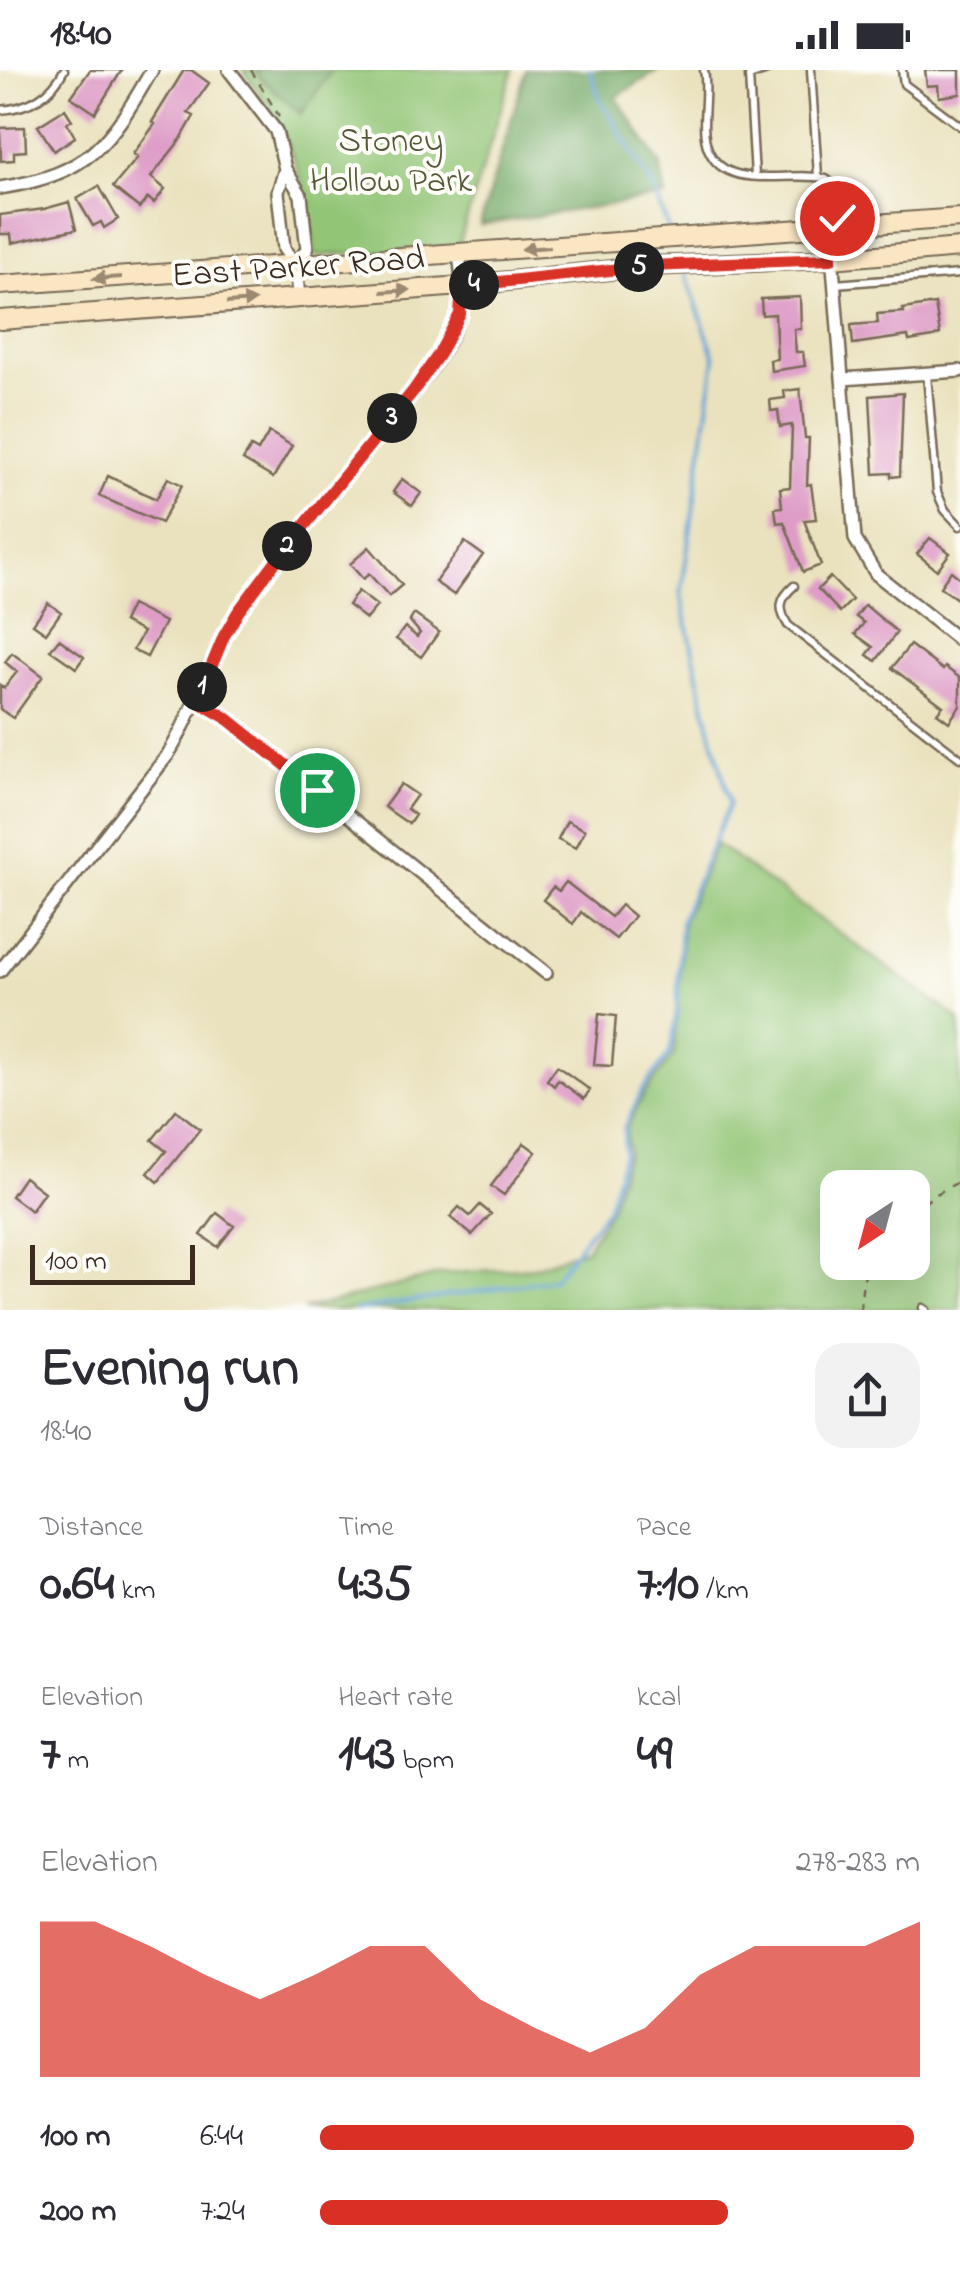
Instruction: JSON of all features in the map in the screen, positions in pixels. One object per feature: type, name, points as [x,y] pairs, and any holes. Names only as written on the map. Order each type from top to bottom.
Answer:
[{"type":"main road","name":"East Parker Road","points":[[0,285],[960,218]]},
{"type":"main road","name":"East Parker Road","points":[[0,320],[462,286],[648,266],[831,259],[960,248]]},
{"type":"street","points":[[0,188],[43,182],[80,163],[118,130],[152,70]]},
{"type":"street","points":[[229,70],[276,131],[285,169],[301,196],[308,249],[296,265]]},
{"type":"street","points":[[285,169],[278,192],[284,249],[296,265],[299,298]]},
{"type":"street","points":[[830,228],[854,538],[876,574],[960,640]]},
{"type":"street","points":[[0,972],[156,773],[197,701],[238,612],[439,354],[460,314],[460,254]]},
{"type":"street","points":[[842,380],[960,371]]},
{"type":"street","points":[[197,701],[225,717],[546,973]]},
{"type":"lane","points":[[0,110],[16,109],[48,94],[64,70]]},
{"type":"lane","points":[[704,70],[708,148],[726,169],[756,177],[818,176],[834,184],[837,218],[830,228]]},
{"type":"lane","points":[[756,177],[749,76],[767,70]]},
{"type":"lane","points":[[811,70],[818,176]]},
{"type":"lane","points":[[902,70],[904,84],[960,126]]},
{"type":"lane","points":[[834,284],[960,274]]},
{"type":"lane","points":[[927,373],[937,492],[945,510],[960,526]]},
{"type":"lane","points":[[794,586],[781,603],[780,612],[788,625],[960,758]]},
{"type":"path","points":[[252,70],[283,121]]},
{"type":"path","points":[[930,1198],[960,1182]]},
{"type":"path","points":[[860,1310],[863,1280]]},
{"type":"green space","name":"Stoney Hollow Park","points":[[243,70],[513,70],[458,247],[315,256],[293,158],[273,115]]},
{"type":"green space","points":[[255,70],[332,70],[301,114]]},
{"type":"green space","points":[[526,70],[659,70],[616,97],[660,164],[666,196],[480,225]]},
{"type":"green space","points":[[716,844],[960,1020],[960,1310],[302,1310],[442,1274],[534,1267],[587,1248],[610,1209],[628,1151],[626,1128],[645,1093],[674,1054],[683,920]]},
{"type":"building","points":[[90,70],[122,70],[95,113],[71,97]]},
{"type":"building","points":[[184,70],[191,70],[209,83],[188,113],[194,116],[181,139],[151,177],[165,189],[154,203],[148,198],[139,208],[113,187],[138,157],[133,154],[155,124],[152,122]]},
{"type":"building","points":[[925,70],[960,70],[960,94],[939,97],[938,85],[927,86]]},
{"type":"building","points":[[65,109],[75,137],[54,151],[38,126]]},
{"type":"building","points":[[25,127],[26,151],[14,152],[14,160],[1,161],[0,128]]},
{"type":"building","points":[[99,186],[118,219],[104,228],[101,222],[93,226],[77,199]]},
{"type":"building","points":[[69,202],[76,229],[12,243],[11,234],[0,234],[0,215]]},
{"type":"building","points":[[800,297],[801,329],[794,329],[796,352],[803,352],[805,366],[771,371],[770,360],[777,359],[775,314],[762,315],[761,299]]},
{"type":"building","points":[[935,304],[940,334],[909,341],[908,336],[853,344],[851,325],[878,323],[877,314]]},
{"type":"building","points":[[800,389],[805,438],[809,438],[807,485],[811,484],[816,519],[804,520],[821,565],[803,572],[784,522],[777,523],[775,508],[782,507],[780,488],[790,487],[792,425],[780,427],[778,410],[771,411],[770,400],[785,398],[784,391]]},
{"type":"building","points":[[903,393],[900,476],[874,474],[870,396]]},
{"type":"building","points":[[269,432],[292,446],[273,478],[243,460],[251,447],[258,451]]},
{"type":"building","points":[[108,476],[156,499],[168,478],[182,485],[161,523],[99,496]]},
{"type":"building","points":[[402,479],[421,493],[412,506],[393,492]]},
{"type":"building","points":[[930,538],[950,553],[937,570],[917,554]]},
{"type":"building","points":[[465,542],[483,555],[454,595],[435,582]]},
{"type":"building","points":[[369,547],[402,585],[389,596],[369,574],[363,579],[350,564]]},
{"type":"building","points":[[951,571],[960,578],[960,601],[940,587]]},
{"type":"building","points":[[830,577],[852,600],[840,612],[818,589]]},
{"type":"building","points":[[358,591],[377,606],[366,619],[348,605]]},
{"type":"building","points":[[48,603],[61,612],[46,633],[33,624]]},
{"type":"building","points":[[131,605],[165,622],[147,657],[133,650],[143,632],[123,622]]},
{"type":"building","points":[[865,605],[897,632],[876,661],[867,655],[873,647],[855,634],[864,623],[856,617]]},
{"type":"building","points":[[414,614],[439,632],[421,657],[396,639],[405,627],[417,637],[420,633],[410,621]]},
{"type":"building","points":[[59,639],[84,657],[76,668],[50,650]]},
{"type":"building","points":[[910,645],[960,678],[960,706],[949,722],[937,713],[943,706],[892,668]]},
{"type":"building","points":[[12,653],[43,676],[13,718],[0,709],[0,685],[4,688],[17,672],[5,662]]},
{"type":"building","points":[[401,784],[417,795],[407,809],[415,815],[409,824],[384,807]]},
{"type":"building","points":[[567,821],[585,830],[576,848],[558,839]]},
{"type":"building","points":[[566,882],[611,917],[621,905],[634,916],[616,939],[581,912],[573,924],[543,900],[553,887],[559,891]]},
{"type":"building","points":[[599,1014],[616,1016],[612,1066],[594,1065]]},
{"type":"building","points":[[557,1066],[590,1090],[584,1099],[558,1080],[554,1086],[547,1080]]},
{"type":"building","points":[[176,1110],[200,1129],[158,1182],[148,1173],[166,1151],[152,1140]]},
{"type":"building","points":[[524,1143],[536,1152],[504,1195],[491,1186]]},
{"type":"building","points":[[24,1177],[44,1192],[31,1211],[11,1196]]},
{"type":"building","points":[[480,1205],[491,1214],[472,1235],[450,1217],[459,1207],[470,1216]]},
{"type":"building","points":[[217,1213],[234,1226],[218,1247],[201,1235]]},
{"type":"waterway","points":[[590,70],[599,97],[653,187],[669,231]]},
{"type":"waterway","points":[[357,1310],[554,1279],[607,1209],[624,1153],[624,1128],[642,1091],[670,1053],[677,1009],[681,920],[730,803],[681,595],[715,358],[685,273]]},
{"type":"route","points":[[317,790],[225,717],[197,701],[238,612],[439,354],[458,320],[462,286],[648,266],[831,259],[830,228],[837,218]]}]
